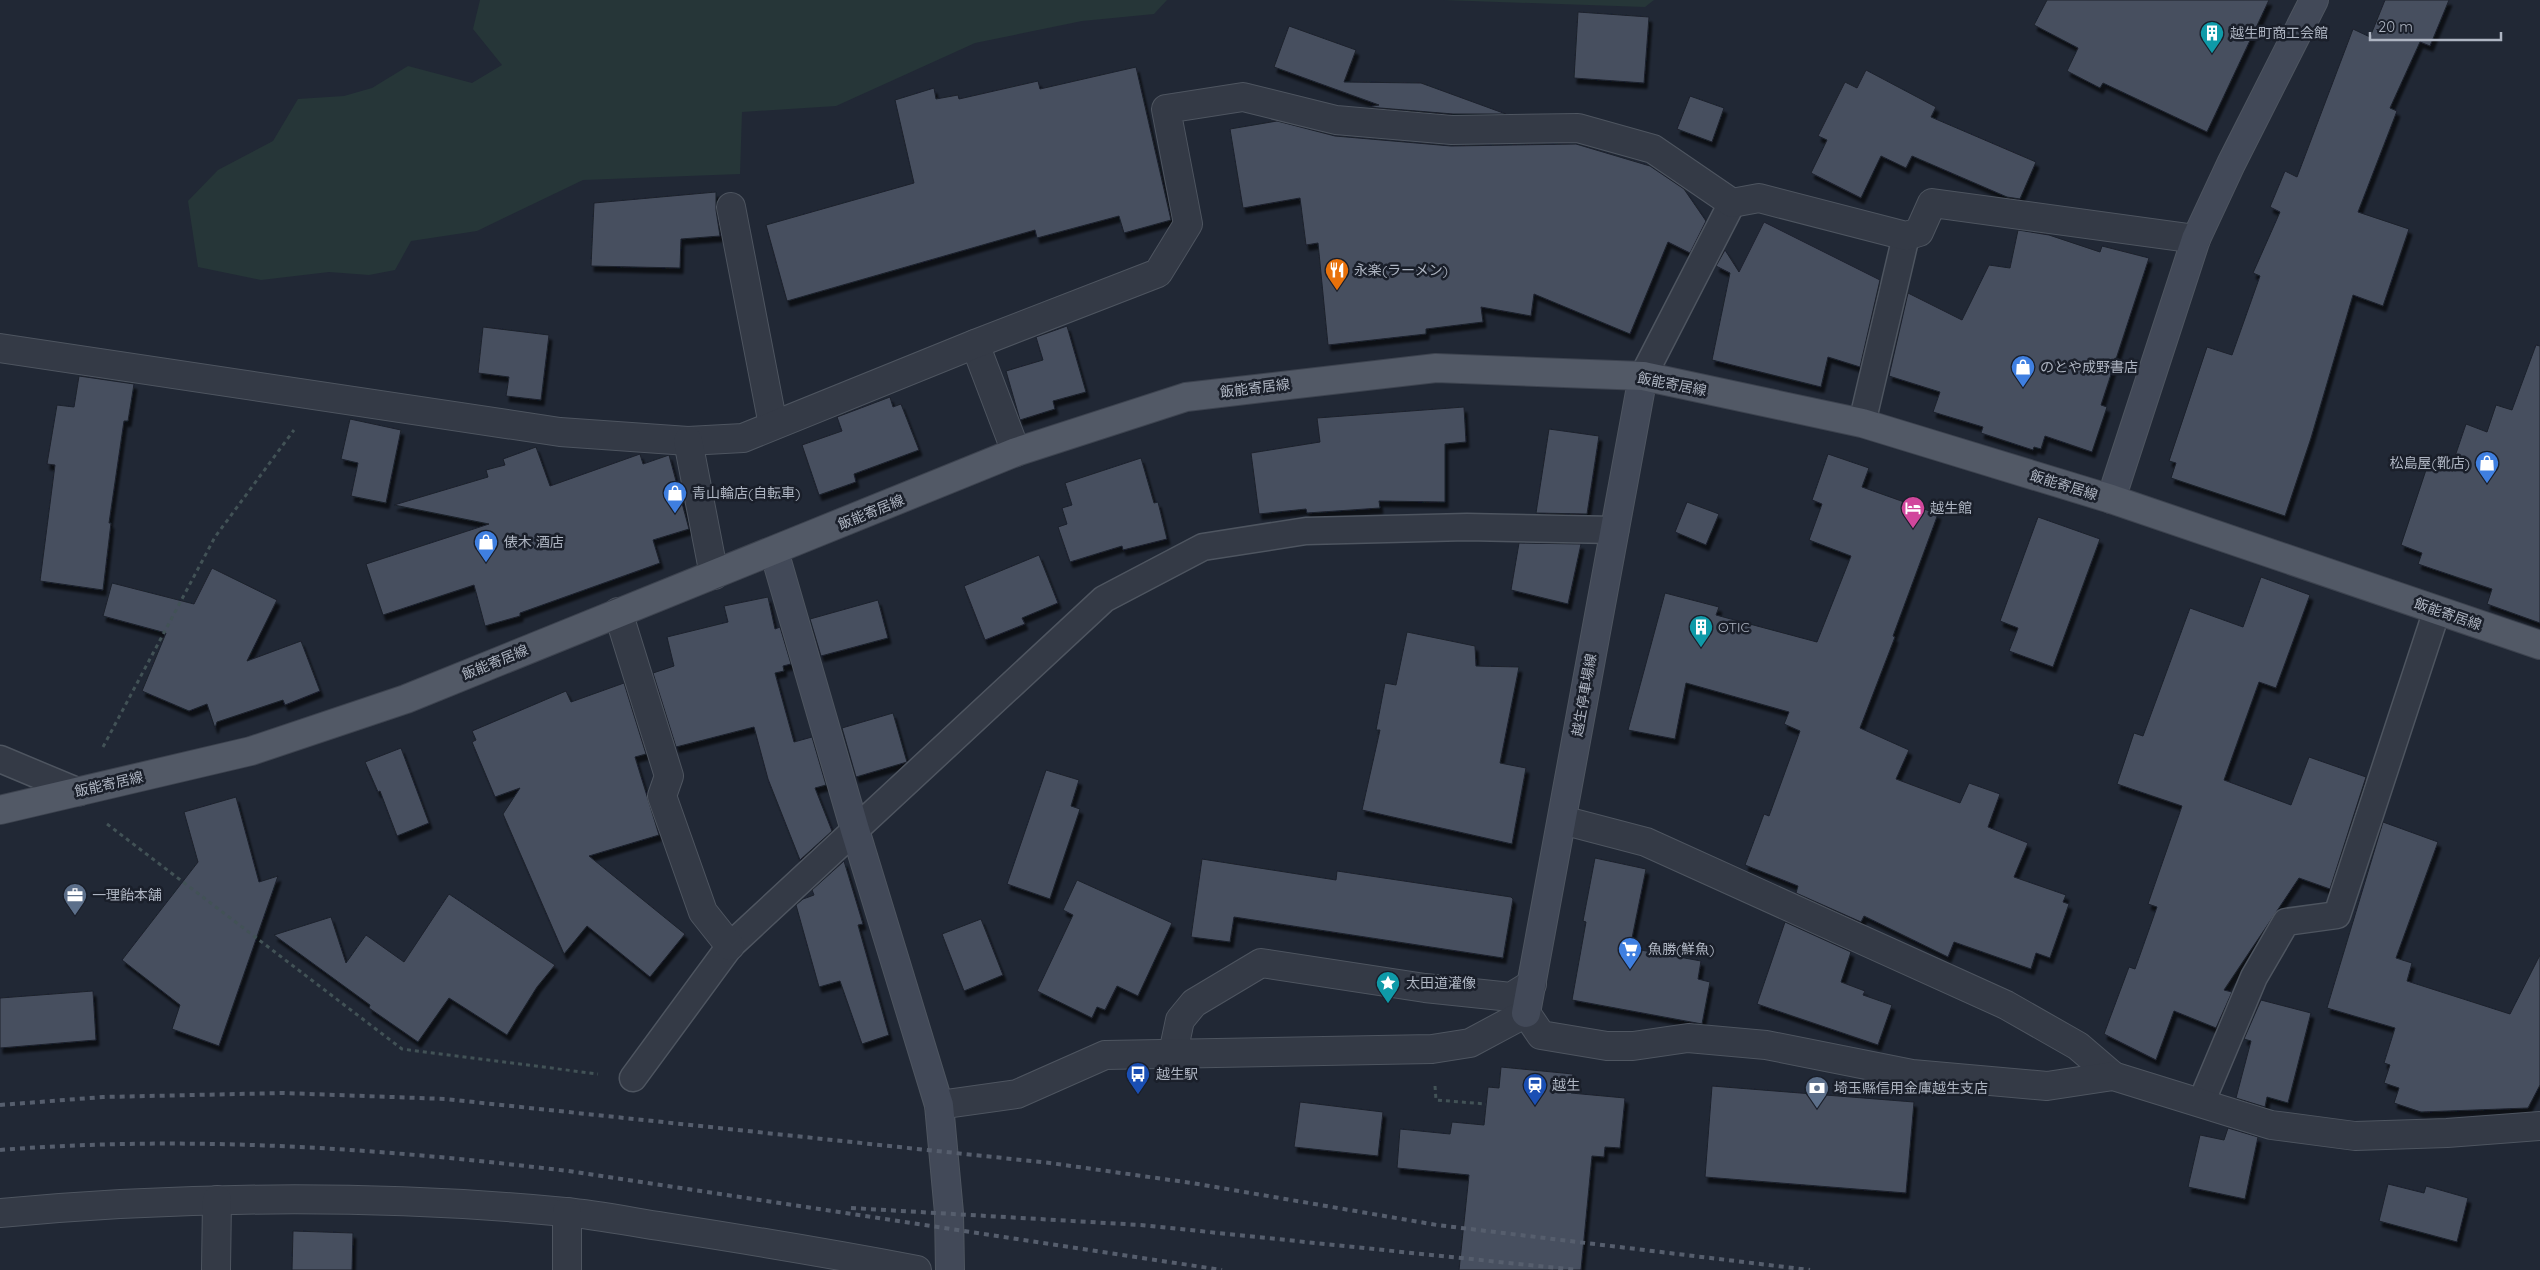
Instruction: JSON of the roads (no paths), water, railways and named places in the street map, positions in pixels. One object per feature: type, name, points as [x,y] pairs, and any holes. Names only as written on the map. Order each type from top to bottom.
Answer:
[{"type":"main road","name":"飯能寄居線","points":[[0,810],[260,748],[406,699],[618,612],[774,552],[1016,452],[1186,397],[1301,382],[1436,368],[1643,376],[1862,423],[2111,499],[2540,645]]},
{"type":"street","points":[[2111,499],[2196,239],[2231,164],[2314,0]]},
{"type":"street","points":[[0,348],[560,432],[688,441],[743,438],[975,344],[1158,273],[1188,224],[1166,109],[1244,97],[1336,120],[1452,130],[1578,128],[1653,150],[1732,203],[1760,198],[1906,236],[1919,232],[1932,203],[2196,239]]},
{"type":"street","points":[[731,207],[773,425]]},
{"type":"street","points":[[975,344],[1016,452]]},
{"type":"street","name":"越生停車場線","points":[[1526,1013],[1643,376]]},
{"type":"street","points":[[688,441],[714,575]]},
{"type":"street","points":[[774,552],[855,830],[939,1105],[949,1213],[950,1270]]},
{"type":"street","points":[[618,612],[669,776],[662,796],[703,912],[730,946]]},
{"type":"street","points":[[1562,820],[1646,842],[2006,1005],[2078,1046],[2113,1076],[2270,1125],[2355,1136],[2448,1133],[2540,1126]]},
{"type":"street","points":[[1173,1053],[1180,1020],[1194,1003],[1261,963],[1425,988],[1511,997],[1532,984]]},
{"type":"street","points":[[939,1105],[1017,1094],[1105,1054],[1432,1049],[1470,1043],[1526,1013],[1541,1035],[1607,1046],[1633,1046],[1688,1038],[1766,1045],[1912,1074],[2047,1086],[2113,1076]]},
{"type":"street","points":[[216,1270],[217,1200]]},
{"type":"street","points":[[0,1213],[88,1205],[217,1200],[419,1200],[567,1212],[782,1245],[916,1270]]},
{"type":"street","points":[[567,1212],[567,1270]]},
{"type":"lane","points":[[1643,376],[1732,203]]},
{"type":"lane","points":[[1862,423],[1906,236]]},
{"type":"lane","points":[[633,1078],[730,946],[1104,599],[1203,547],[1306,531],[1467,527],[1614,530]]},
{"type":"lane","points":[[2201,1103],[2254,978],[2286,922],[2337,915],[2437,610]]},
{"type":"lane","points":[[0,759],[79,792]]},
{"type":"railway","points":[[0,1105],[103,1097],[284,1093],[445,1099],[1050,1163],[1192,1183],[1437,1225],[1810,1270]]},
{"type":"railway","points":[[0,1150],[71,1146],[213,1144],[284,1146],[426,1156],[568,1171],[1222,1270]]},
{"type":"railway","points":[[851,1208],[1141,1225],[1577,1270]]},
{"type":"place","name":"越生町商工会館","points":[[2212,54]]},
{"type":"place","name":"永楽(ラーメン)","points":[[1337,291]]},
{"type":"place","name":"のとや成野書店","points":[[2023,388]]},
{"type":"place","name":"松島屋(靴店)","points":[[2487,484]]},
{"type":"place","name":"青山輪店(自転車)","points":[[675,514]]},
{"type":"place","name":"越生館","points":[[1913,529]]},
{"type":"place","name":"俵木 酒店","points":[[486,563]]},
{"type":"place","name":"OTIC","points":[[1701,648]]},
{"type":"place","name":"一理飴本舗","points":[[75,916]]},
{"type":"place","name":"魚勝(鮮魚)","points":[[1630,970]]},
{"type":"place","name":"太田道灌像","points":[[1388,1004]]},
{"type":"place","name":"越生駅","points":[[1138,1095]]},
{"type":"place","name":"越生","points":[[1535,1106]]},
{"type":"place","name":"埼玉縣信用金庫越生支店","points":[[1817,1109]]}]
